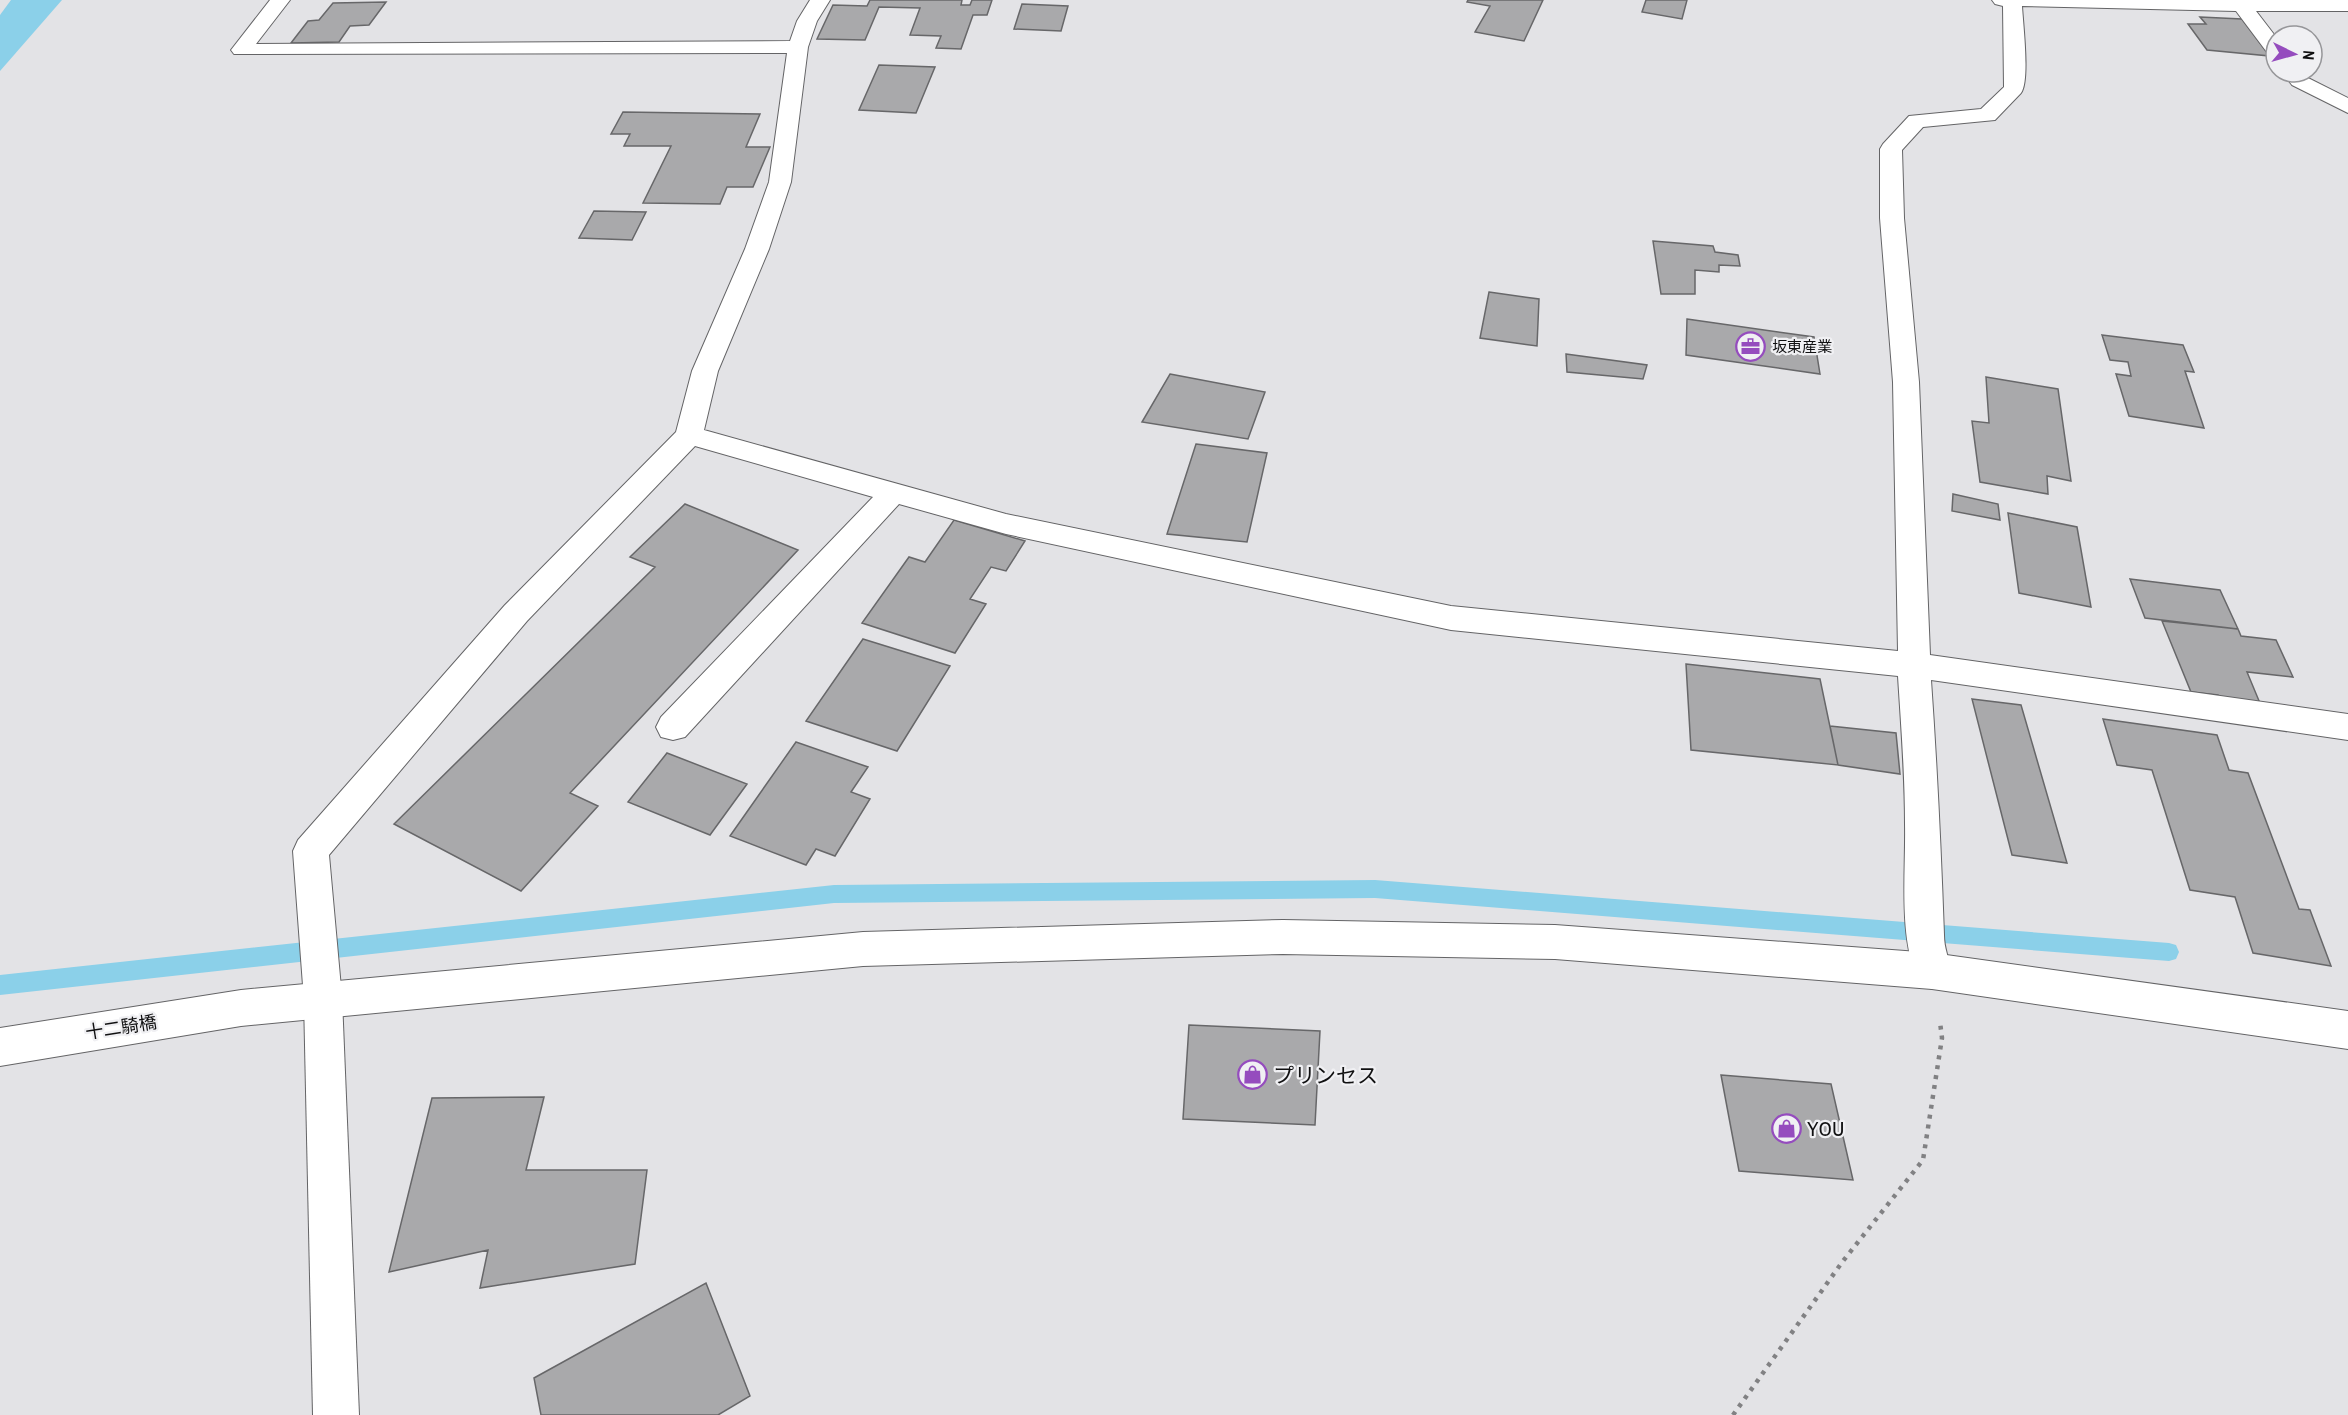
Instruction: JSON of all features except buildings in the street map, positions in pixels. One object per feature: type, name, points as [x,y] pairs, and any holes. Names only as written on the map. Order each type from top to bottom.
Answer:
[{"type":"street","points":[[280,0],[241,50],[798,47]]},
{"type":"street","points":[[336,1415],[319,962],[311,851],[516,613],[689,435],[705,371],[750,269],[780,182],[798,47],[807,21],[820,0]]},
{"type":"street","points":[[2002,0],[2348,5]]},
{"type":"street","points":[[1927,944],[1914,665],[1905,382],[1892,218],[1891,149],[1917,121],[1988,115],[2014,89],[2012,0]]},
{"type":"street","points":[[2240,3],[2264,35]]},
{"type":"street","points":[[2305,84],[2348,107]]},
{"type":"street","points":[[689,435],[1006,524],[1451,618],[1914,665],[2348,728]]},
{"type":"street","points":[[673,728],[894,492]]},
{"type":"street","name":"十二騎橋","points":[[0,1047],[241,1008],[319,962],[1283,937],[1555,942],[1927,944],[2348,1030]]},
{"type":"path","points":[[1733,1415],[1843,1261],[1923,1160],[1942,1038],[1927,944]]},
{"type":"water","points":[[11,0],[62,0],[0,71],[0,15]]},
{"type":"waterway","points":[[0,985],[834,894],[1375,889],[2169,952]]},
{"type":"place","name":"坂東産業","points":[[1751,346]]},
{"type":"place","name":"プリンセス","points":[[1252,1075]]},
{"type":"place","name":"YOU","points":[[1786,1128]]}]
